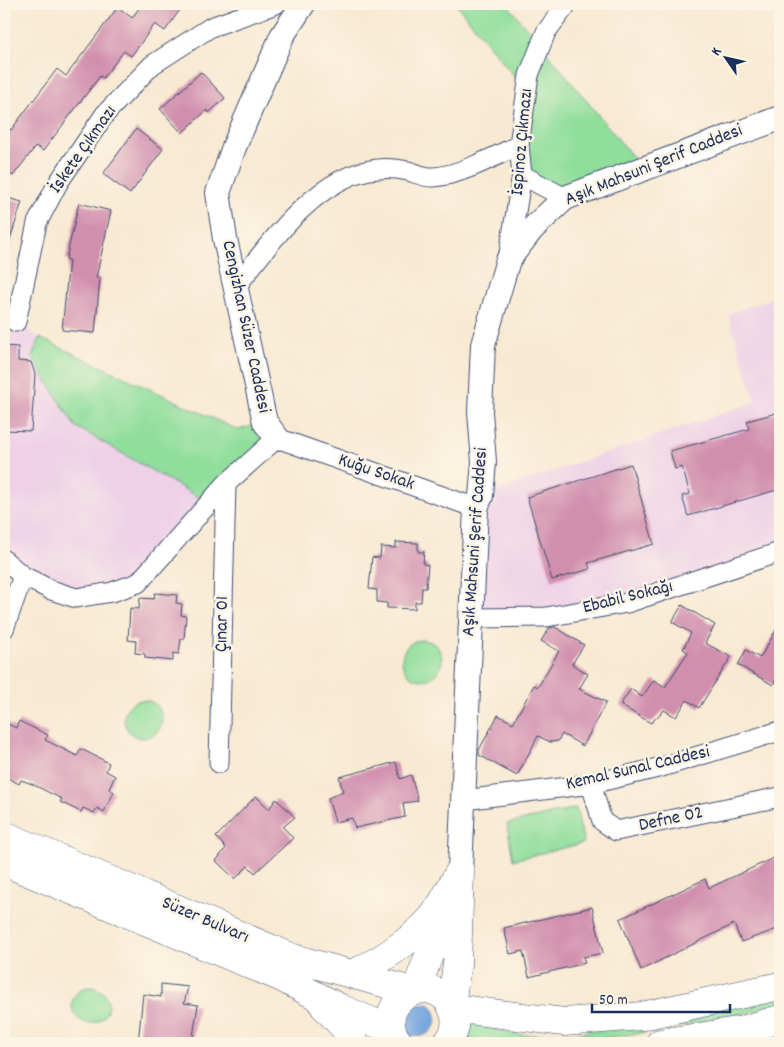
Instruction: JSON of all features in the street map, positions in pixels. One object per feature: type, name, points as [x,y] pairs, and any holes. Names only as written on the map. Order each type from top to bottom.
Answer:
[{"type":"main road","name":"Süzer Bulvarı","points":[[4,835],[293,958],[414,991],[430,990],[438,993],[452,1006]]},
{"type":"main road","name":"Süzer Bulvarı","points":[[4,862],[280,977],[394,1038]]},
{"type":"main road","points":[[352,974],[368,967],[430,920],[460,871]]},
{"type":"main road","points":[[394,1038],[391,1017],[393,1009],[398,1001],[414,991],[460,871]]},
{"type":"main road","points":[[447,1043],[454,1031],[456,1022],[452,1006],[457,965],[460,871]]},
{"type":"main road","points":[[452,1006],[564,1022],[642,1016],[780,986]]},
{"type":"main road","points":[[314,996],[349,1032],[355,1043]]},
{"type":"main road","points":[[660,1043],[689,1041],[780,1020]]},
{"type":"street","name":"İskete Çıkmazı","points":[[16,322],[37,223],[58,184],[105,114],[152,65],[211,27],[276,4]]},
{"type":"street","name":"Cengizhan Süzer Caddesi","points":[[4,560],[23,576],[50,590],[76,598],[112,592],[138,583],[226,484],[277,438],[265,422],[218,193],[234,147],[282,36],[303,4]]},
{"type":"street","name":"İspinoz Çıkmazı","points":[[508,260],[522,175],[519,145],[529,75],[546,32],[568,4]]},
{"type":"street","name":"Aşık Mahsuni Şerif Caddesi","points":[[460,871],[464,800],[466,682],[472,618],[476,508],[481,496],[484,462],[480,412],[483,345],[508,260],[532,229],[565,198],[780,118]]},
{"type":"street","points":[[236,287],[277,233],[310,202],[343,179],[376,169],[405,170],[433,177],[477,165],[519,145]]},
{"type":"street","points":[[522,175],[565,198]]},
{"type":"street","name":"Kuğu Sokak","points":[[277,438],[476,508]]},
{"type":"street","name":"Çınar 01","points":[[219,763],[226,484]]},
{"type":"street","name":"Ebabil Sokağı","points":[[472,618],[546,617],[627,603],[780,552]]},
{"type":"street","points":[[4,629],[23,576]]},
{"type":"street","name":"Kemal Sunal Caddesi","points":[[464,800],[591,784],[662,767],[780,731]]},
{"type":"street","name":"Defne 02","points":[[591,784],[602,821],[616,831],[780,797]]},
{"type":"shaded area","points":[[780,295],[780,552],[627,603],[472,618],[481,496],[755,402],[728,314]]},
{"type":"shaded area","points":[[4,318],[16,322],[40,338],[32,357],[154,472],[210,504],[138,583],[76,598],[4,560]]},
{"type":"green space","points":[[456,4],[507,4],[642,168],[565,198],[522,175],[526,91]]},
{"type":"green space","points":[[40,338],[238,430],[265,422],[277,438],[210,504],[75,426],[32,357]]},
{"type":"green space","points":[[418,640],[426,640],[433,643],[439,649],[442,660],[439,671],[433,677],[426,680],[418,680],[411,677],[405,671],[402,664],[402,656],[405,649],[411,643]]},
{"type":"green space","points":[[143,700],[150,701],[156,706],[161,712],[161,726],[156,732],[150,737],[143,738],[136,737],[130,732],[125,726],[124,719],[125,712],[130,706],[136,701]]},
{"type":"green space","points":[[576,808],[584,843],[513,860],[507,824]]},
{"type":"green space","points":[[90,987],[103,992],[108,1005],[103,1018],[90,1023],[77,1018],[72,1005],[77,992]]},
{"type":"green space","points":[[780,996],[780,1006],[668,1029],[569,1043],[453,1043],[462,1021],[519,1035],[580,1033]]},
{"type":"water","points":[[428,1003],[436,1016],[433,1028],[423,1036],[407,1034],[401,1012],[404,1006]]},
{"type":"building","points":[[142,4],[184,4],[165,31],[155,24],[131,56],[124,51],[103,78],[100,76],[43,151],[36,146],[13,176],[4,169],[4,124],[11,130],[57,69],[66,76],[118,7],[132,18]]},
{"type":"building","points":[[201,72],[225,98],[209,113],[207,110],[182,133],[160,109]]},
{"type":"building","points":[[136,129],[163,149],[130,194],[103,174]]},
{"type":"building","points":[[4,197],[22,202],[7,249],[4,248]]},
{"type":"building","points":[[79,203],[111,211],[96,278],[100,278],[95,333],[62,330],[69,260],[66,259]]},
{"type":"building","points":[[4,346],[18,347],[18,361],[31,362],[35,374],[31,431],[4,430]]},
{"type":"building","points":[[780,412],[780,489],[688,516],[682,496],[690,494],[682,467],[675,469],[670,451],[749,429],[747,421]]},
{"type":"building","points":[[631,464],[654,544],[588,563],[590,569],[552,580],[527,497]]},
{"type":"building","points":[[396,542],[418,543],[418,552],[424,552],[423,564],[428,565],[426,588],[422,588],[421,602],[415,602],[415,609],[387,608],[387,603],[377,602],[377,590],[369,589],[372,557],[380,558],[381,547],[396,548]]},
{"type":"building","points":[[155,593],[177,595],[176,603],[182,604],[181,615],[186,616],[184,639],[181,639],[179,654],[173,653],[173,661],[145,658],[145,654],[135,653],[136,641],[128,640],[130,608],[139,609],[140,598],[154,599]]},
{"type":"building","points":[[682,605],[715,625],[705,643],[731,657],[699,708],[687,700],[676,717],[664,710],[651,723],[620,705],[631,689],[642,697],[654,680],[665,687],[688,652],[683,649],[691,633],[672,622]]},
{"type":"building","points":[[780,623],[780,673],[773,685],[738,665],[746,650],[760,658]]},
{"type":"building","points":[[555,627],[584,645],[572,664],[588,674],[579,689],[606,702],[583,746],[562,734],[558,741],[550,742],[538,736],[517,776],[479,755],[479,750],[498,715],[513,723],[534,685],[538,687],[559,651],[541,641],[549,628]]},
{"type":"building","points":[[19,721],[48,735],[45,740],[77,756],[81,749],[109,763],[106,771],[115,776],[109,789],[114,792],[104,812],[97,808],[94,813],[83,808],[81,812],[60,802],[62,799],[32,784],[21,780],[19,784],[4,776],[4,722],[16,728]]},
{"type":"building","points":[[396,762],[400,779],[411,775],[418,801],[403,803],[405,817],[355,828],[352,818],[335,822],[328,798],[343,791],[339,777]]},
{"type":"building","points":[[256,796],[269,809],[276,799],[295,817],[283,827],[293,838],[255,873],[248,866],[235,879],[216,861],[226,848],[216,837]]},
{"type":"building","points":[[780,855],[780,928],[741,942],[734,924],[641,970],[620,919],[705,879],[709,888]]},
{"type":"building","points":[[592,907],[603,953],[583,957],[585,963],[529,977],[523,951],[510,954],[504,928]]},
{"type":"building","points":[[161,984],[188,987],[184,1003],[198,1005],[192,1043],[138,1043],[143,994],[161,997]]}]
